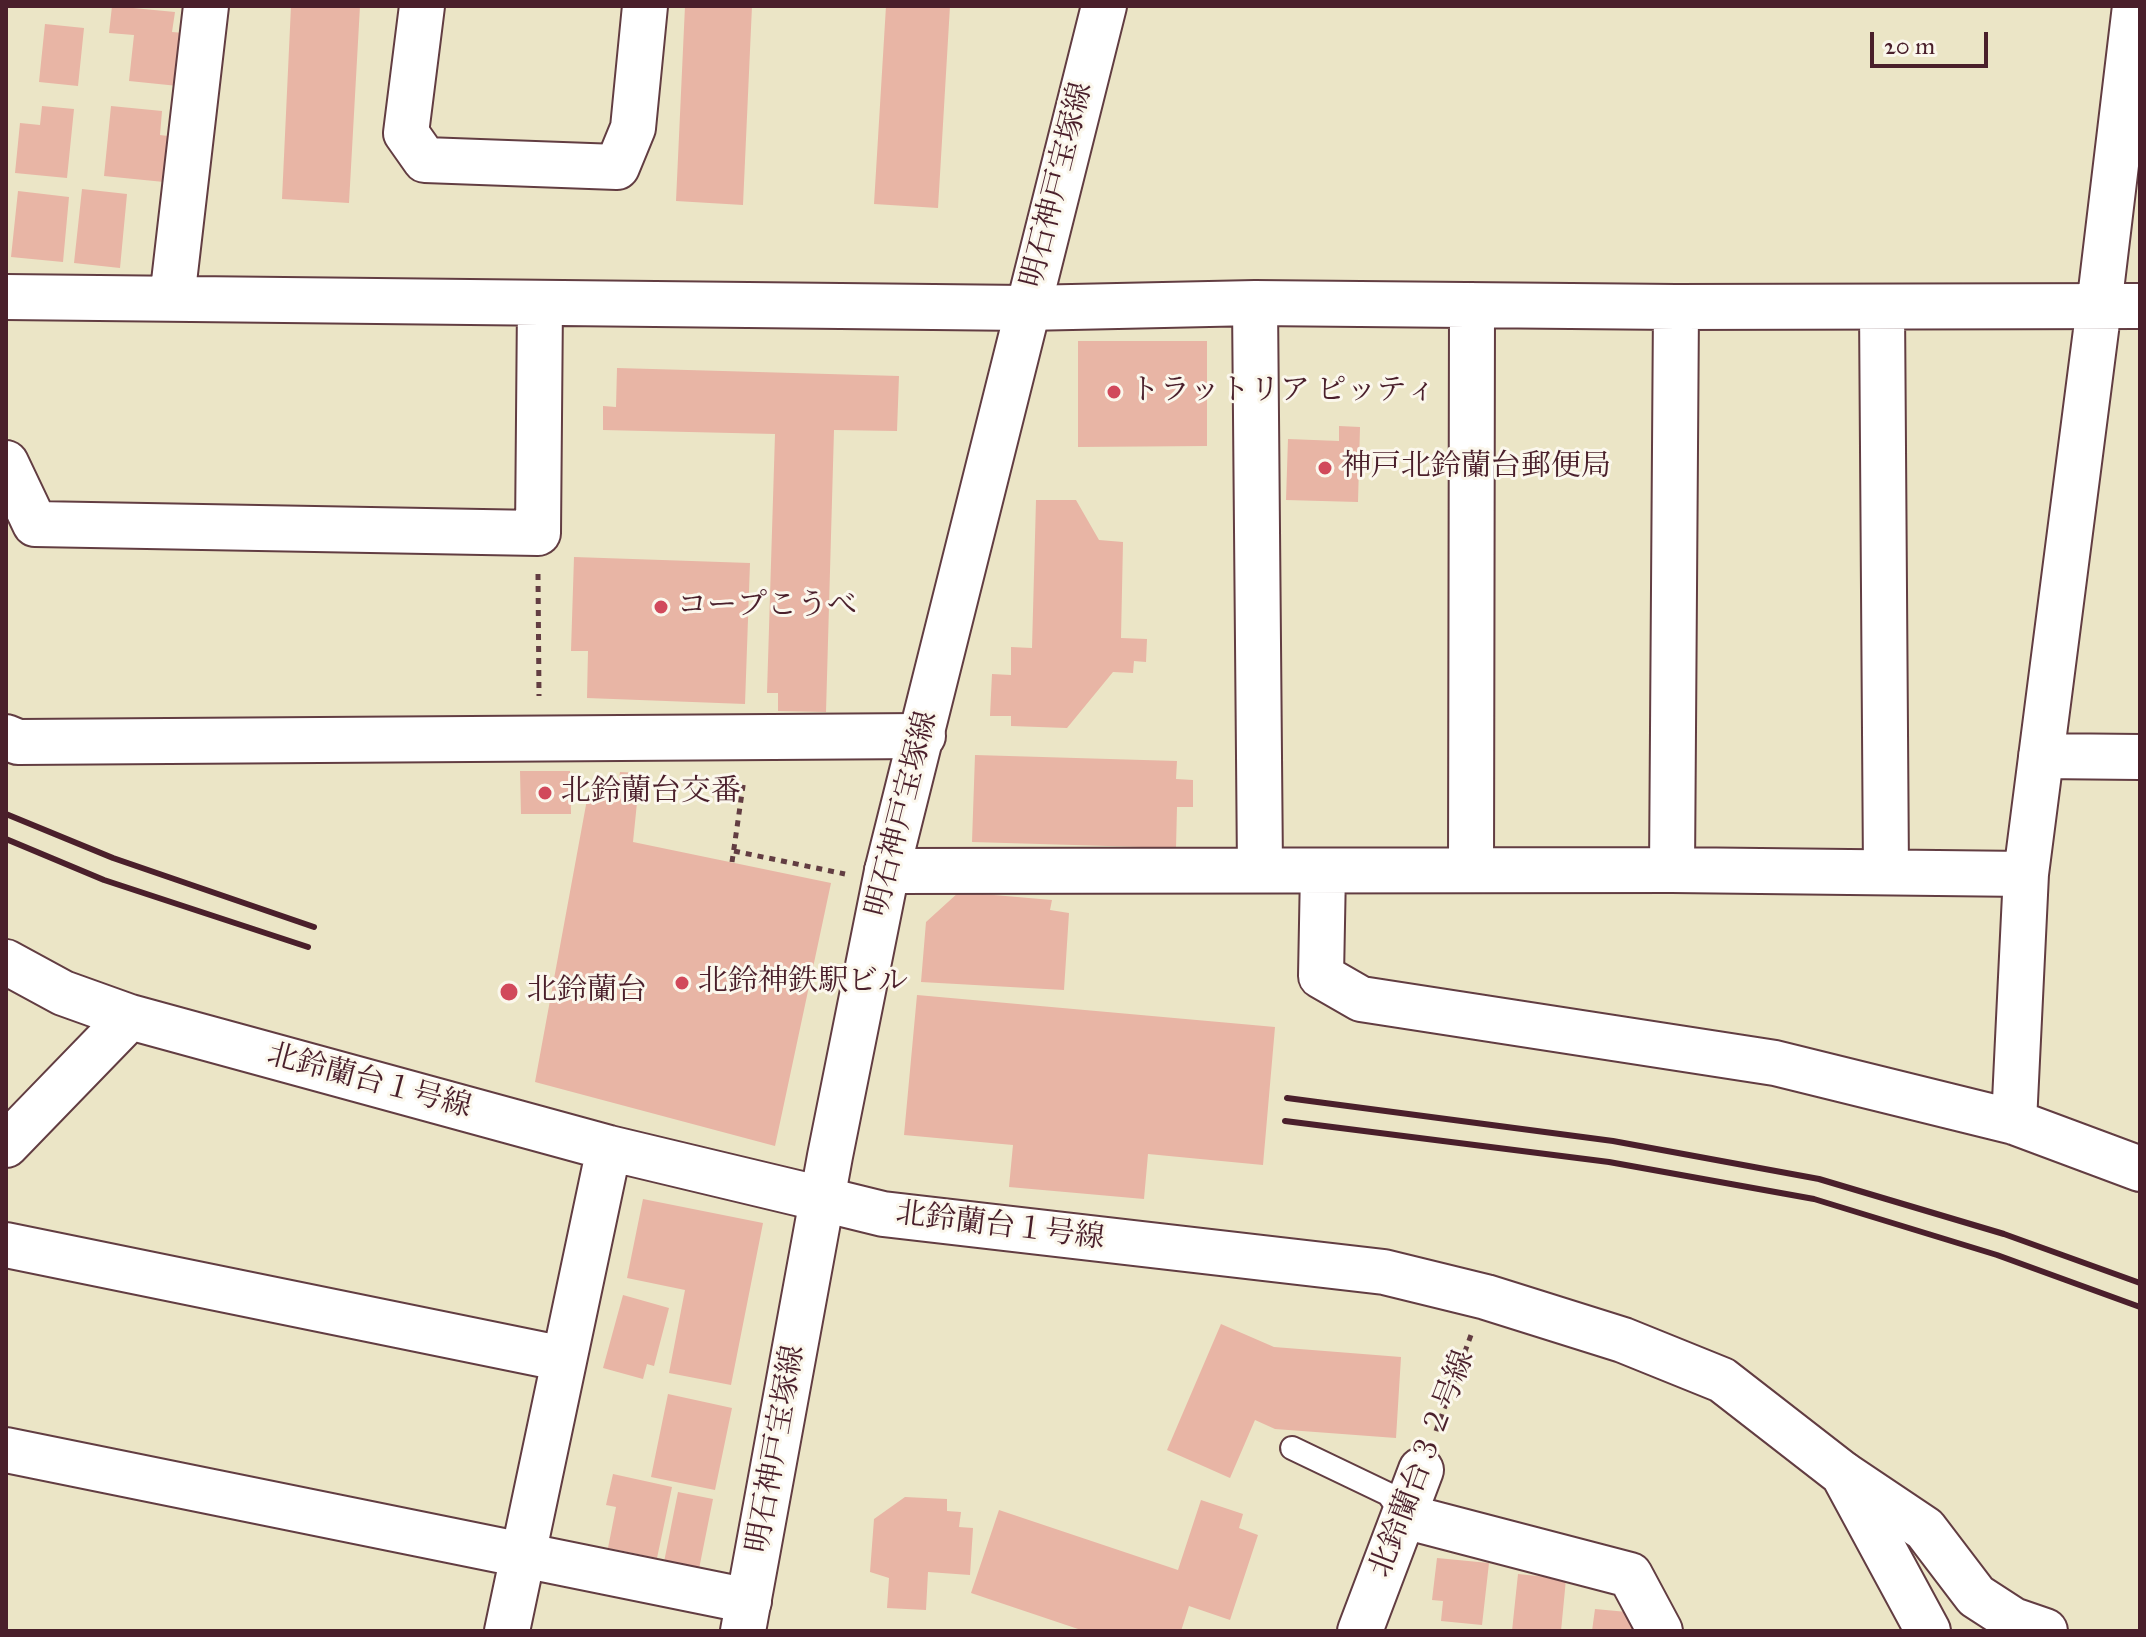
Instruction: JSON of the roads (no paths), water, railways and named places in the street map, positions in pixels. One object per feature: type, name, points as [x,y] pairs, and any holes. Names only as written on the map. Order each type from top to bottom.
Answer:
[{"type":"street","points":[[172,299],[206,6]]},
{"type":"street","points":[[422,6],[406,133],[425,160],[617,167],[633,128],[645,6]]},
{"type":"street","name":"明石神戸宝塚線","points":[[746,1616],[822,1199],[868,873],[923,736],[1026,308],[1104,6]]},
{"type":"street","points":[[2014,1122],[2026,874],[2041,756],[2120,306],[2135,6]]},
{"type":"street","points":[[6,297],[1026,308],[1255,303],[1676,307],[2120,306]]},
{"type":"street","points":[[6,463],[35,524],[538,533],[540,303]]},
{"type":"street","points":[[1255,303],[1260,869]]},
{"type":"street","points":[[1471,870],[1472,305]]},
{"type":"street","points":[[1672,870],[1676,307]]},
{"type":"street","points":[[1882,307],[1886,872]]},
{"type":"street","points":[[6,737],[18,742],[923,736]]},
{"type":"street","points":[[2041,756],[2140,757]]},
{"type":"street","points":[[868,873],[1260,869],[2026,874]]},
{"type":"street","points":[[1323,871],[1321,976],[1361,999],[1775,1063],[2014,1122],[2140,1169]]},
{"type":"street","name":"北鈴蘭台１号線","points":[[6,962],[63,993],[130,1017],[609,1148],[883,1214],[1384,1272],[1486,1297],[1623,1340],[1722,1380],[1843,1474],[1928,1631]]},
{"type":"street","points":[[6,1145],[130,1017]]},
{"type":"street","points":[[507,1631],[609,1148]]},
{"type":"street","points":[[6,1245],[564,1359]]},
{"type":"street","points":[[6,1450],[523,1557],[746,1616]]},
{"type":"street","name":"北鈴蘭台３２号線","points":[[1360,1631],[1421,1470]]},
{"type":"street","points":[[1843,1474],[1925,1529],[1976,1596],[2013,1620],[2045,1631]]},
{"type":"street","points":[[1404,1516],[1630,1575],[1660,1631]]},
{"type":"lane","points":[[1292,1448],[1388,1494],[1404,1516]]},
{"type":"railway","points":[[6,814],[113,858],[314,927]]},
{"type":"railway","points":[[6,839],[104,880],[308,947]]},
{"type":"railway","points":[[1287,1098],[1613,1141],[1819,1179],[2004,1234],[2140,1283]]},
{"type":"railway","points":[[1285,1121],[1609,1162],[1814,1199],[1997,1255],[2140,1307]]},
{"type":"place","name":"トラットリア ピッティ","points":[[1114,392]]},
{"type":"place","name":"神戸北鈴蘭台郵便局","points":[[1325,468]]},
{"type":"place","name":"コープこうべ","points":[[661,607]]},
{"type":"place","name":"北鈴蘭台交番","points":[[545,793]]},
{"type":"place","name":"北鈴神鉄駅ビル","points":[[682,983]]},
{"type":"place","name":"北鈴蘭台","points":[[509,992]]}]
